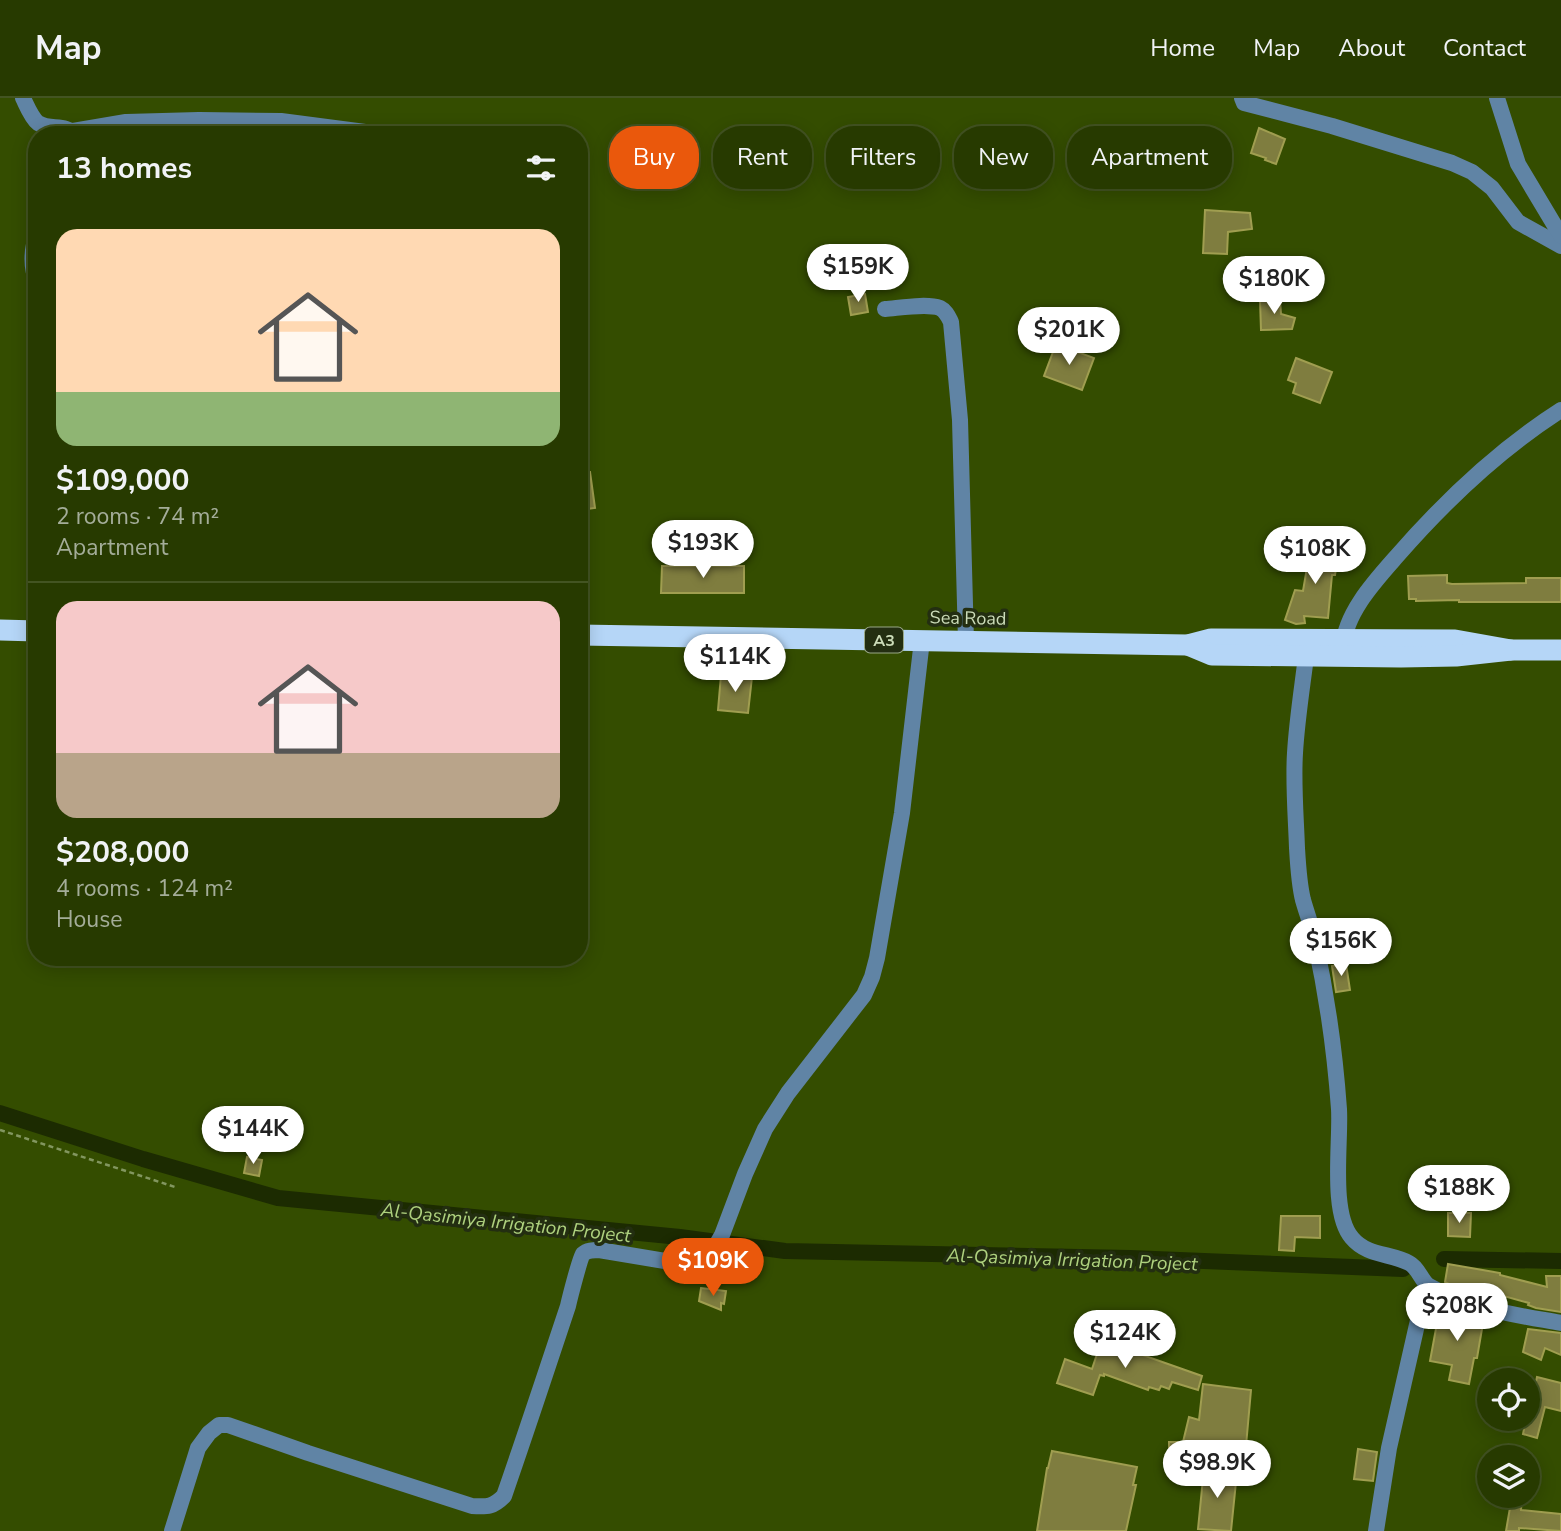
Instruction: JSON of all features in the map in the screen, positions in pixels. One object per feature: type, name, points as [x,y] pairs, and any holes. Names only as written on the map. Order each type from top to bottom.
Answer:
[{"type":"highway","points":[[0,630],[28,631]]},
{"type":"highway","name":"Sea Road","points":[[588,635],[1188,645],[1212,655],[1307,648],[1456,656],[1511,650],[1561,650]]},
{"type":"street","points":[[23,98],[36,121],[49,126]]},
{"type":"street","points":[[1242,98],[1244,103],[1332,126],[1452,163],[1472,172],[1492,188],[1518,222],[1561,246]]},
{"type":"street","points":[[1497,98],[1518,164],[1561,236]]},
{"type":"street","points":[[107,126],[126,122],[199,120],[281,121],[319,126]]},
{"type":"street","points":[[885,309],[938,307],[951,322],[960,420],[966,641]]},
{"type":"street","points":[[1343,648],[1355,611],[1366,591],[1418,531],[1485,467],[1537,425],[1561,410]]},
{"type":"street","points":[[172,1531],[198,1448],[219,1425],[228,1425],[472,1506],[486,1507],[496,1504],[504,1496],[509,1483],[584,1253],[598,1250],[692,1264],[707,1259],[718,1242],[765,1129],[788,1093],[855,1008],[872,977],[902,813],[922,640]]},
{"type":"street","points":[[1307,648],[1295,754],[1297,851],[1302,897],[1315,940],[1338,1086],[1338,1193],[1342,1216],[1346,1229],[1363,1248],[1412,1264],[1426,1285],[1389,1448],[1376,1531]]},
{"type":"street","points":[[1426,1285],[1491,1310],[1561,1323]]},
{"type":"path","points":[[0,1130],[175,1187]]},
{"type":"building","points":[[1259,128],[1285,139],[1276,164],[1251,153]]},
{"type":"building","points":[[1205,210],[1250,213],[1252,229],[1228,232],[1227,254],[1203,253]]},
{"type":"building","points":[[865,294],[868,312],[851,315],[848,297]]},
{"type":"building","points":[[1260,300],[1280,300],[1281,314],[1295,318],[1292,329],[1261,330]]},
{"type":"building","points":[[1056,344],[1094,358],[1082,390],[1044,376]]},
{"type":"building","points":[[1296,358],[1332,372],[1320,403],[1293,393],[1296,383],[1288,380]]},
{"type":"building","points":[[588,472],[595,508],[588,509]]},
{"type":"building","points":[[1306,544],[1339,551],[1335,575],[1332,575],[1328,618],[1304,616],[1305,623],[1296,624],[1285,620],[1295,590],[1303,591],[1309,556],[1303,555]]},
{"type":"building","points":[[662,566],[744,566],[744,593],[661,593]]},
{"type":"building","points":[[1447,575],[1447,583],[1452,584],[1526,583],[1526,578],[1561,578],[1561,602],[1409,599],[1408,576]]},
{"type":"building","points":[[721,675],[752,677],[748,713],[718,710]]},
{"type":"building","points":[[1346,964],[1350,990],[1336,992],[1332,966]]},
{"type":"building","points":[[247,1157],[262,1160],[259,1176],[244,1173]]},
{"type":"building","points":[[1448,1213],[1471,1213],[1470,1237],[1448,1236]]},
{"type":"building","points":[[1281,1216],[1320,1216],[1320,1238],[1295,1237],[1294,1251],[1279,1250]]},
{"type":"building","points":[[1448,1264],[1500,1273],[1547,1287],[1546,1276],[1561,1276],[1561,1312],[1536,1308],[1500,1293],[1449,1284],[1445,1282]]},
{"type":"building","points":[[701,1288],[726,1291],[721,1310],[699,1301]]},
{"type":"building","points":[[1440,1307],[1479,1317],[1478,1322],[1483,1323],[1469,1384],[1449,1380],[1452,1365],[1430,1361]]},
{"type":"building","points":[[1528,1329],[1561,1333],[1561,1355],[1545,1348],[1541,1360],[1523,1352]]},
{"type":"building","points":[[1104,1333],[1117,1337],[1114,1345],[1202,1376],[1198,1390],[1172,1382],[1169,1389],[1161,1386],[1159,1390],[1149,1387],[1148,1390],[1104,1374],[1100,1375],[1093,1395],[1057,1383],[1065,1359],[1092,1369]]},
{"type":"building","points":[[1540,1378],[1561,1383],[1561,1411],[1545,1407],[1540,1426]]},
{"type":"building","points":[[1203,1384],[1251,1390],[1246,1446],[1198,1441],[1198,1464],[1169,1464],[1169,1442],[1183,1442],[1189,1417],[1199,1420]]},
{"type":"building","points":[[1524,1431],[1539,1431],[1537,1438],[1523,1434]]},
{"type":"building","points":[[1358,1449],[1377,1452],[1373,1481],[1354,1479]]},
{"type":"building","points":[[1052,1451],[1137,1467],[1126,1531],[1037,1531]]},
{"type":"building","points":[[1204,1468],[1237,1472],[1231,1531],[1198,1529]]},
{"type":"building","points":[[1510,1508],[1561,1514],[1561,1531],[1519,1528],[1519,1531],[1506,1531]]},
{"type":"waterway","name":"Al-Qasimiya Irrigation Project","points":[[0,1113],[143,1159],[278,1198],[680,1237],[785,1251],[1130,1258],[1403,1269]]},
{"type":"waterway","name":"Al-Qasimiya Irrigation Project","points":[[1444,1259],[1561,1261]]}]
